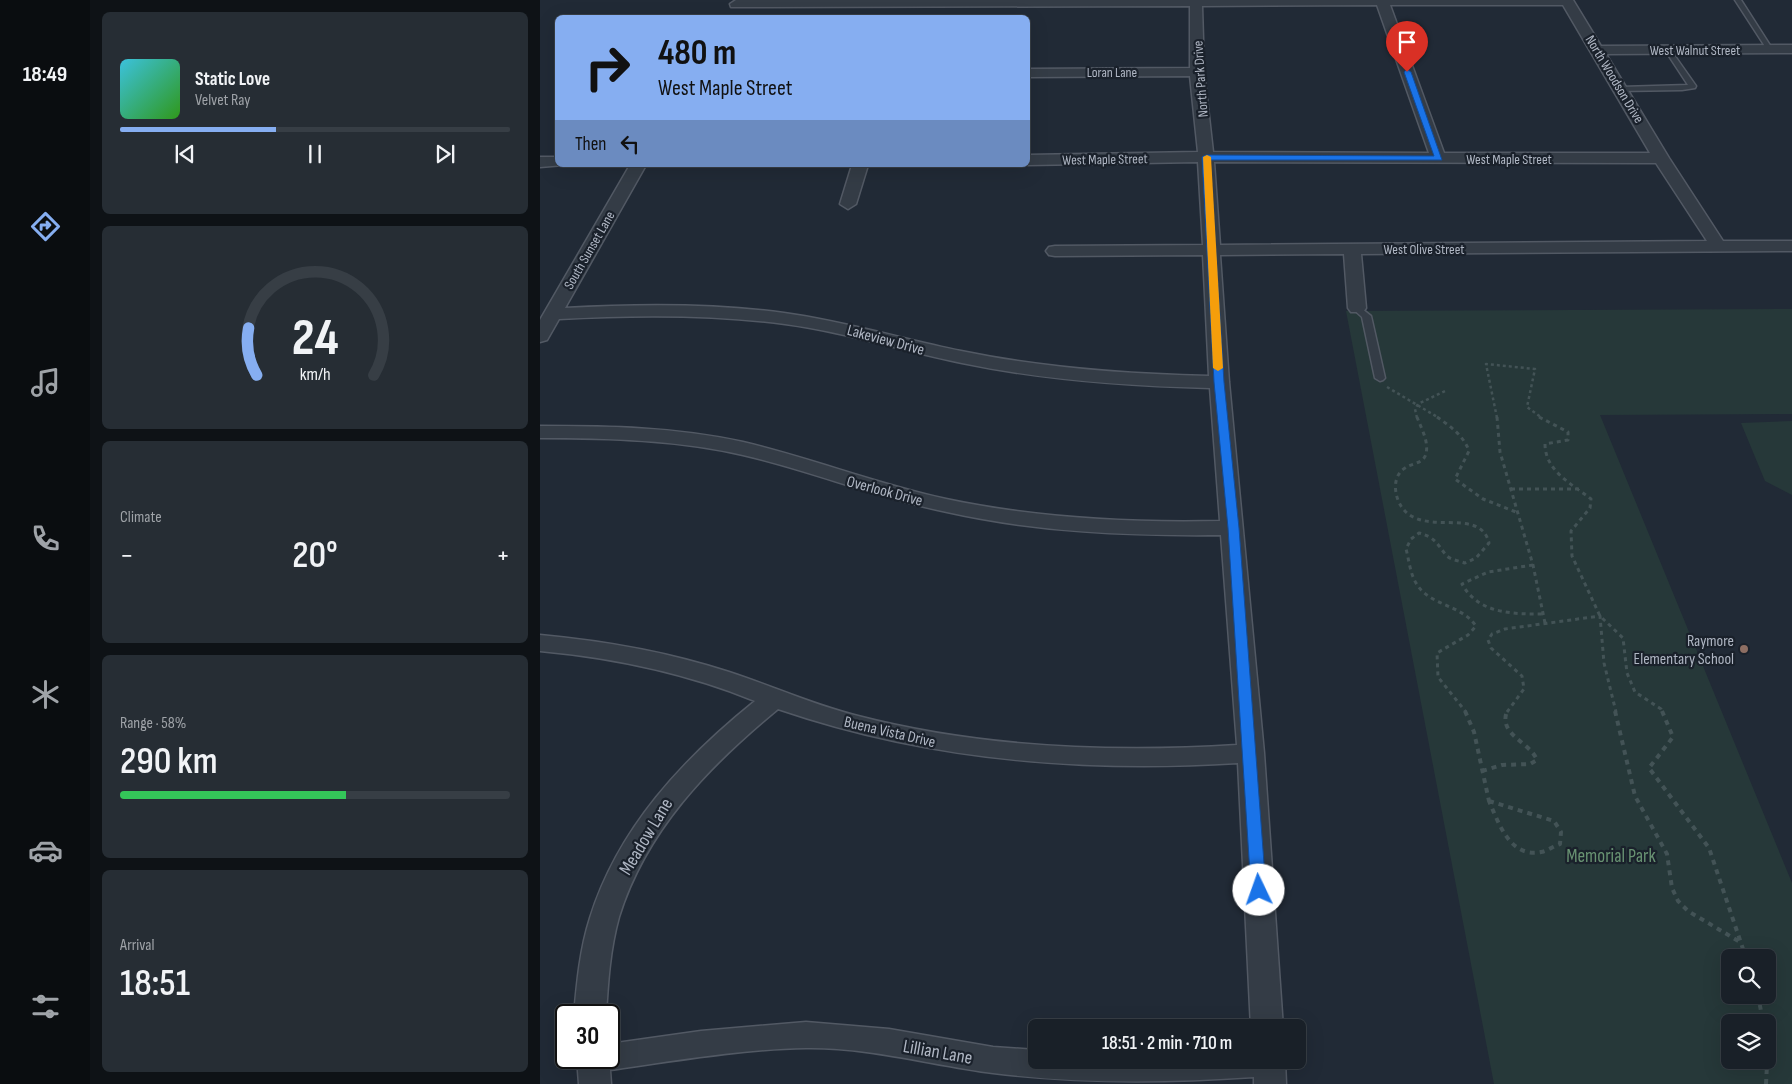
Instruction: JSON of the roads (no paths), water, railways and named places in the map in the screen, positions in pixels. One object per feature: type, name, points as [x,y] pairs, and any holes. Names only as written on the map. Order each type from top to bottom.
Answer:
[{"type":"street","points":[[730,15],[737,2],[1382,2],[1567,0]]},
{"type":"street","name":"North Woodson Drive","points":[[1567,0],[1599,50],[1662,158],[1718,246]]},
{"type":"street","name":"North Park Drive","points":[[1196,1],[1197,72],[1206,157],[1219,382],[1251,753],[1266,1019]]},
{"type":"street","points":[[1382,2],[1439,159]]},
{"type":"street","name":"West Walnut Street","points":[[1599,50],[1792,50]]},
{"type":"street","name":"Loran Lane","points":[[1030,73],[1197,72]]},
{"type":"street","name":"West Maple Street","points":[[1030,160],[1206,157],[1662,158]]},
{"type":"street","points":[[540,162],[555,162]]},
{"type":"street","name":"South Sunset Lane","points":[[540,336],[637,167]]},
{"type":"street","points":[[848,204],[859,167]]},
{"type":"street","name":"West Olive Street","points":[[1055,250],[1792,246]]},
{"type":"street","points":[[1352,249],[1357,308]]},
{"type":"street","name":"Lakeview Drive","points":[[553,314],[648,310],[748,314],[834,326],[892,339],[934,352],[1028,369],[1119,379],[1219,382]]},
{"type":"street","name":"Overlook Drive","points":[[540,432],[636,434],[725,445],[801,464],[902,496],[995,515],[1108,527],[1233,528]]},
{"type":"street","name":"Buena Vista Drive","points":[[540,643],[627,654],[674,664],[720,678],[774,698],[882,731],[949,744],[1018,753],[1146,758],[1251,753]]},
{"type":"street","name":"Meadow Lane","points":[[590,1004],[597,946],[608,905],[625,866],[645,829],[674,789],[703,757],[734,729],[774,698]]},
{"type":"street","name":"Lillian Lane","points":[[620,1059],[700,1044],[806,1035],[889,1042],[993,1060],[1028,1063]]},
{"type":"lane","points":[[1738,0],[1770,50]]},
{"type":"lane","points":[[1621,89],[1682,88],[1692,86],[1668,50]]},
{"type":"lane","points":[[1357,308],[1366,316],[1380,378]]},
{"type":"place","name":"Raymore Elementary School","points":[[1744,649]]},
{"type":"park label","name":"Memorial Park","points":[[1611,855]]}]
